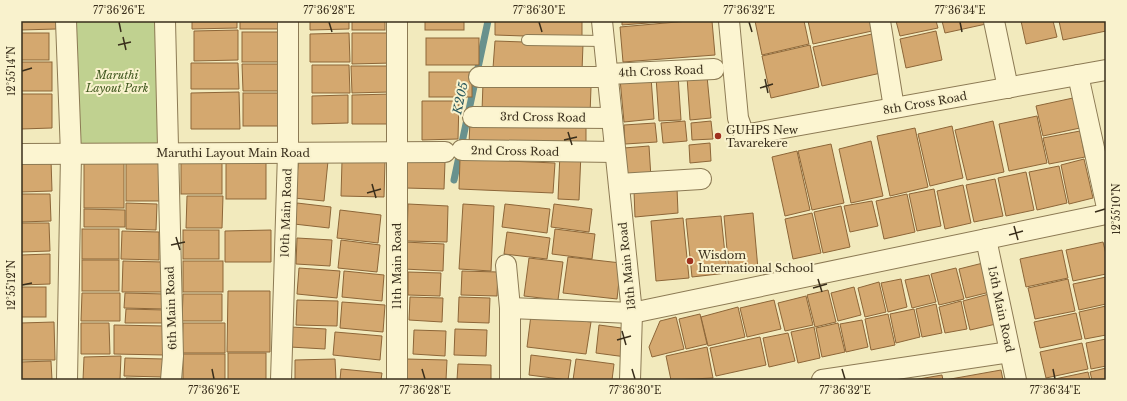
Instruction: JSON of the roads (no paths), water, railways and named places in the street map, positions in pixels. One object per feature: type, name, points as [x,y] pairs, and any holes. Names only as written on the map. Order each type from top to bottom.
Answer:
[{"type":"street","points":[[66,21],[71,154],[67,380]]},
{"type":"street","name":"6th Main Road","points":[[165,21],[173,356],[171,380]]},
{"type":"street","name":"10th Main Road","points":[[281,380],[288,153],[288,21]]},
{"type":"street","name":"11th Main Road","points":[[397,21],[397,380]]},
{"type":"street","name":"13th Main Road","points":[[602,21],[632,313],[630,380]]},
{"type":"street","name":"8th Cross Road","points":[[729,21],[738,118],[744,135],[1106,70]]},
{"type":"street","points":[[880,21],[894,108]]},
{"type":"street","points":[[994,21],[1008,88]]},
{"type":"street","name":"4th Cross Road","points":[[479,77],[608,75],[714,69]]},
{"type":"street","points":[[1078,76],[1106,203]]},
{"type":"street","name":"3rd Cross Road","points":[[473,116],[612,118]]},
{"type":"street","name":"Maruthi Layout Main Road","points":[[21,154],[453,151]]},
{"type":"street","name":"2nd Cross Road","points":[[453,151],[616,152]]},
{"type":"street","points":[[619,184],[701,178]]},
{"type":"street","points":[[510,308],[632,313],[1106,214]]},
{"type":"street","name":"15th Main Road","points":[[986,239],[1016,380]]},
{"type":"street","points":[[506,265],[510,308],[510,380]]},
{"type":"street","points":[[822,380],[1010,352]]},
{"type":"lane","points":[[527,40],[604,41]]},
{"type":"waterway","name":"K205","points":[[454,180],[488,21]]},
{"type":"place","name":"GUHPS New Tavarekere","points":[[718,136]]},
{"type":"place","name":"Wisdom International School","points":[[690,261]]},
{"type":"park label","name":"Maruthi Layout Park","points":[[117,81]]}]
